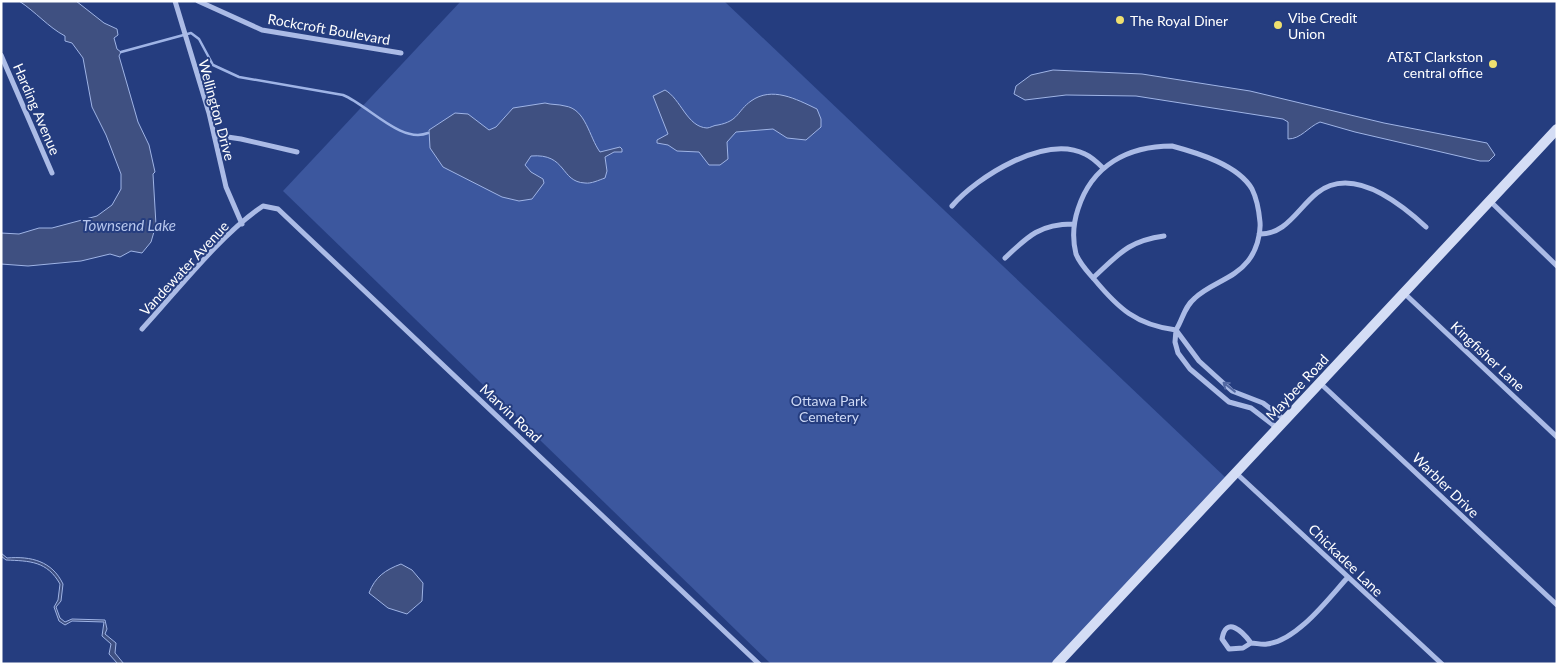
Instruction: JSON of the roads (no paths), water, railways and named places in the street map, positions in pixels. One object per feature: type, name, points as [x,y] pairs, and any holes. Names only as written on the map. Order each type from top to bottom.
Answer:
[{"type":"main road","name":"Maybee Road","points":[[1057,664],[1557,129]]},
{"type":"street","name":"Wellington Drive","points":[[175,1],[214,135],[226,187],[242,224]]},
{"type":"street","name":"Rockcroft Boulevard","points":[[198,1],[262,30],[401,53]]},
{"type":"street","name":"Harding Avenue","points":[[1,55],[52,173]]},
{"type":"street","points":[[214,135],[297,152]]},
{"type":"street","points":[[1277,428],[1252,408],[1229,402],[1190,369],[1178,353],[1175,342],[1176,330],[1186,306],[1195,297],[1233,276],[1248,262],[1255,250],[1259,234],[1258,205],[1252,190],[1246,182],[1226,167],[1195,153],[1172,146],[1145,148],[1124,154],[1103,168],[1087,187],[1073,224],[1076,253],[1079,261],[1110,299],[1135,319],[1176,330],[1199,361],[1232,391],[1254,398],[1285,420]]},
{"type":"street","points":[[952,206],[969,188],[983,177],[1031,155],[1059,149],[1072,150],[1084,153],[1103,168]]},
{"type":"street","points":[[1259,234],[1270,234],[1279,231],[1318,192],[1328,187],[1347,183],[1368,188],[1398,202],[1426,227]]},
{"type":"street","points":[[1489,201],[1557,266]]},
{"type":"street","name":"Marvin Road","points":[[242,224],[263,206],[278,209],[285,214],[759,664]]},
{"type":"street","name":"Vandewater Avenue","points":[[142,329],[196,270],[242,224]]},
{"type":"street","points":[[1005,258],[1037,230],[1048,226],[1073,224]]},
{"type":"street","points":[[1093,278],[1128,246],[1136,242],[1164,236]]},
{"type":"street","name":"Kingfisher Lane","points":[[1404,292],[1557,437]]},
{"type":"street","points":[[1190,369],[1199,361]]},
{"type":"street","name":"Warbler Drive","points":[[1320,382],[1557,605]]},
{"type":"street","points":[[1252,408],[1254,398]]},
{"type":"street","name":"Chickadee Lane","points":[[1235,473],[1442,664]]},
{"type":"street","points":[[1251,643],[1241,629],[1235,627],[1229,628],[1223,634],[1222,639],[1228,649],[1243,648],[1251,643],[1267,644],[1291,634],[1304,624],[1348,577]]},
{"type":"water","name":"Townsend Lake","points":[[19,1],[76,1],[104,23],[117,29],[118,35],[114,38],[117,49],[121,52],[119,56],[138,122],[149,145],[155,172],[153,174],[156,225],[151,242],[142,253],[131,251],[120,257],[110,254],[81,261],[28,266],[1,264],[1,233],[19,234],[39,228],[52,228],[97,216],[112,205],[121,189],[121,174],[106,135],[92,107],[83,58],[72,43],[65,41],[65,36]]},
{"type":"water","points":[[1053,70],[1142,74],[1250,91],[1384,123],[1487,143],[1495,155],[1489,161],[1480,161],[1320,122],[1301,135],[1288,139],[1288,122],[1283,119],[1136,96],[1066,95],[1025,100],[1014,94],[1016,86],[1031,75]]},
{"type":"water","points":[[665,90],[671,94],[694,123],[708,128],[730,121],[746,105],[759,97],[776,94],[792,98],[817,109],[821,119],[821,127],[806,140],[787,138],[773,129],[736,132],[727,142],[728,159],[720,165],[709,165],[699,152],[677,151],[668,145],[657,143],[657,140],[668,134],[653,96]]},
{"type":"water","points":[[545,103],[565,106],[578,112],[600,152],[620,147],[622,149],[622,152],[614,152],[605,157],[607,171],[605,178],[590,183],[577,181],[571,178],[551,159],[543,156],[531,156],[525,165],[531,172],[543,179],[544,183],[532,199],[519,201],[502,197],[443,167],[430,148],[429,130],[455,113],[468,114],[489,130],[496,127],[513,108]]},
{"type":"water","points":[[1,553],[7,558],[32,559],[47,565],[53,570],[63,584],[61,601],[56,607],[60,618],[65,622],[72,619],[105,620],[107,629],[105,634],[116,643],[115,653],[124,664],[118,664],[109,654],[111,644],[102,636],[104,622],[72,621],[65,625],[59,621],[54,607],[58,600],[60,584],[55,576],[37,564],[6,560],[1,556]]},
{"type":"water","points":[[401,564],[412,570],[423,583],[422,601],[407,614],[388,608],[369,593],[381,575]]},
{"type":"waterway","points":[[121,52],[191,33],[199,39],[213,65],[239,77],[343,95],[385,122],[407,133],[418,135],[428,133]]},
{"type":"place","name":"The Royal Diner","points":[[1120,20]]},
{"type":"place","name":"Vibe Credit Union","points":[[1278,25]]},
{"type":"place","name":"AT&T Clarkston central office","points":[[1493,64]]},
{"type":"park label","name":"Ottawa Park Cemetery","points":[[829,408]]}]
